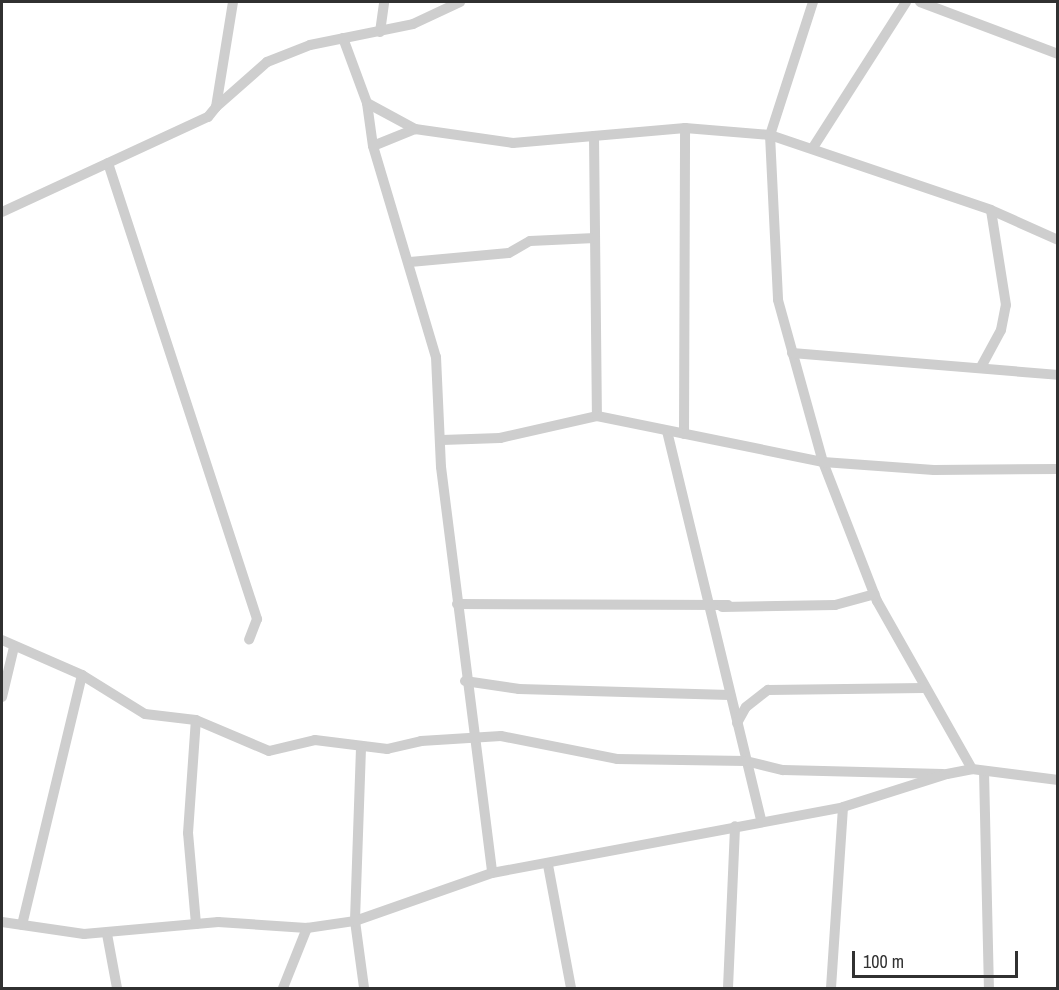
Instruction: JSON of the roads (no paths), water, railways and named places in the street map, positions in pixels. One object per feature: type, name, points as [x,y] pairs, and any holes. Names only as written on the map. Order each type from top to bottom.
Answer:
[{"type":"street","points":[[216,107],[233,2]]},
{"type":"street","points":[[380,32],[384,2]]},
{"type":"street","points":[[2,212],[185,130],[216,107],[255,69],[310,45],[380,32],[460,2]]},
{"type":"street","points":[[813,2],[770,135],[778,300],[822,462],[875,594],[924,688],[972,769]]},
{"type":"street","points":[[814,146],[906,2]]},
{"type":"street","points":[[920,2],[1058,54]]},
{"type":"street","points":[[343,38],[367,103],[373,146],[410,262],[436,357],[465,681],[492,873]]},
{"type":"street","points":[[367,103],[415,129],[513,143],[685,128],[770,135],[814,146],[992,210],[1058,240]]},
{"type":"street","points":[[684,434],[685,128]]},
{"type":"street","points":[[373,146],[415,129]]},
{"type":"street","points":[[594,136],[597,416]]},
{"type":"street","points":[[108,163],[257,619],[249,640]]},
{"type":"street","points":[[981,367],[1001,330],[1006,305],[992,210]]},
{"type":"street","points":[[410,262],[509,253],[530,241],[595,238]]},
{"type":"street","points":[[792,353],[1058,375]]},
{"type":"street","points":[[442,440],[500,438],[597,416],[822,462],[945,470],[1058,469]]},
{"type":"street","points":[[667,431],[707,609],[761,820]]},
{"type":"street","points":[[457,604],[707,609],[728,605],[835,605],[875,594]]},
{"type":"street","points":[[2,640],[82,675],[145,714],[196,720],[269,751],[315,740],[362,748],[501,736],[617,759],[746,761],[783,771],[947,774]]},
{"type":"street","points":[[2,697],[15,647]]},
{"type":"street","points":[[22,925],[82,675]]},
{"type":"street","points":[[465,681],[519,689],[730,695]]},
{"type":"street","points":[[737,723],[746,707],[768,690],[924,688]]},
{"type":"street","points":[[195,924],[188,833],[196,720]]},
{"type":"street","points":[[362,748],[355,921],[363,988]]},
{"type":"street","points":[[2,922],[107,934],[195,924],[308,927],[355,921],[492,873],[548,865],[761,820],[843,807],[947,774],[972,769],[1058,780]]},
{"type":"street","points":[[984,771],[988,988]]},
{"type":"street","points":[[831,988],[843,807]]},
{"type":"street","points":[[728,988],[735,826]]},
{"type":"street","points":[[548,865],[570,988]]},
{"type":"street","points":[[283,988],[308,927]]},
{"type":"street","points":[[107,934],[117,988]]}]
